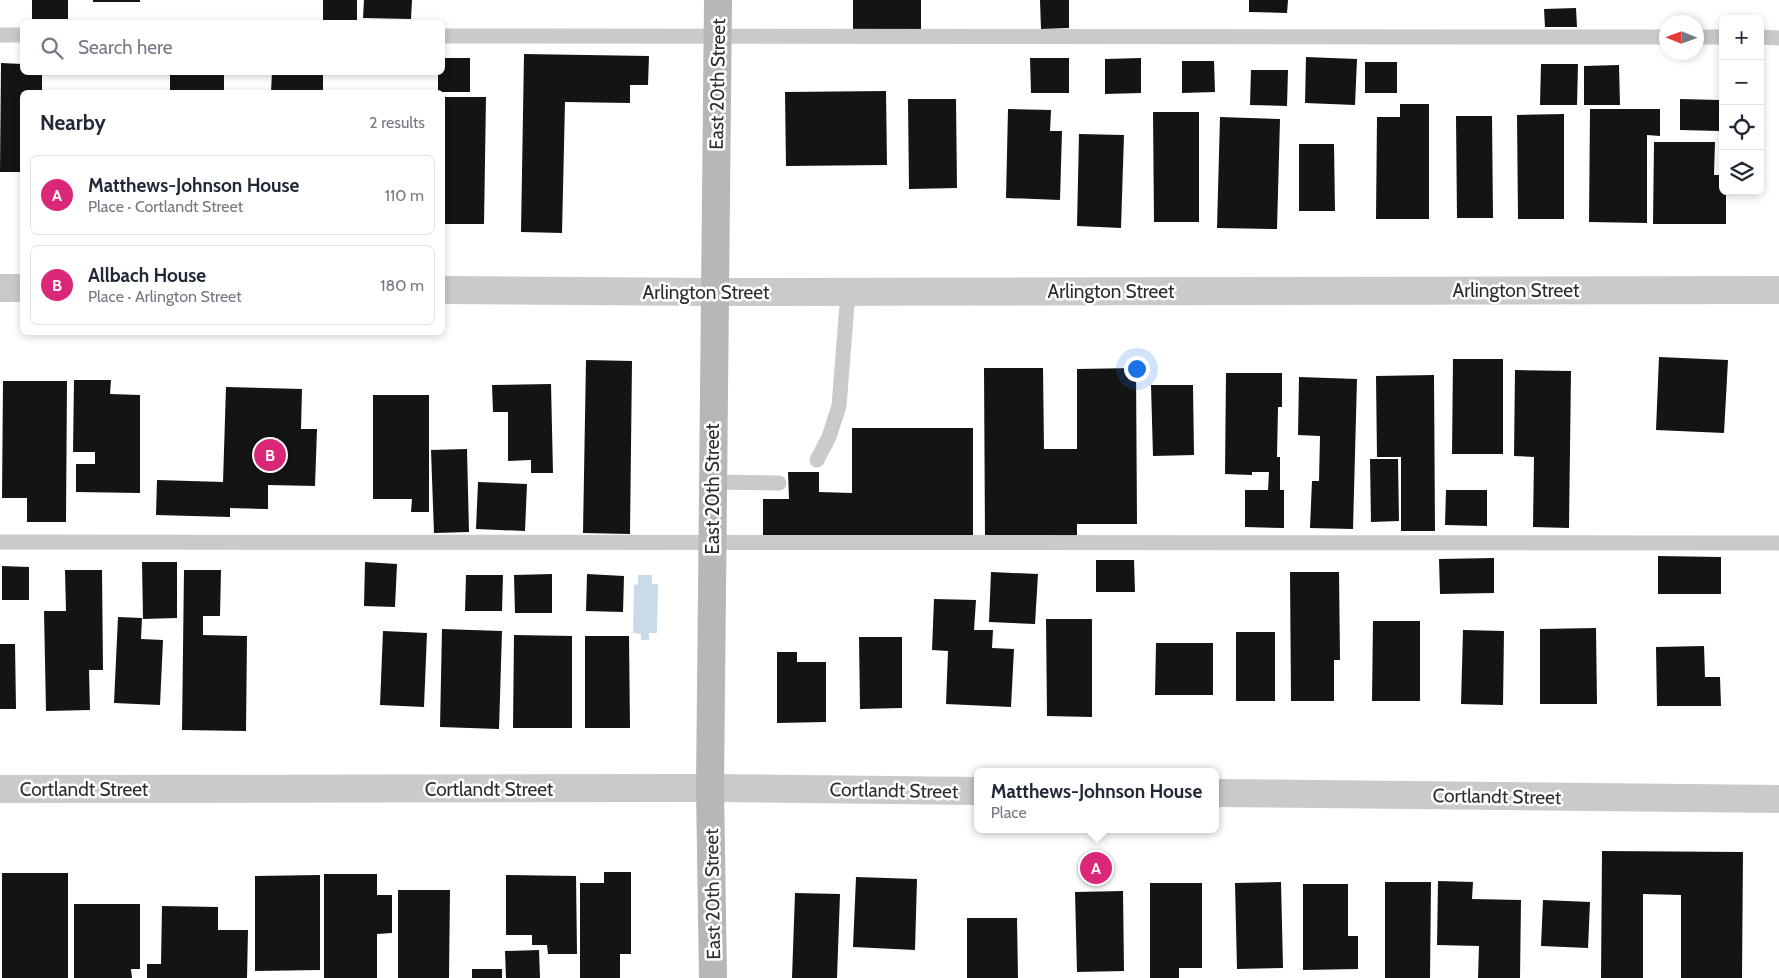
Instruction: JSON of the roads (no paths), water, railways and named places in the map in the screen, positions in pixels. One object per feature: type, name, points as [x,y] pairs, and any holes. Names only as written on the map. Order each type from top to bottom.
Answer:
[{"type":"main road","name":"East 20th Street","points":[[713,978],[710,788],[718,0]]},
{"type":"street","points":[[0,288],[20,288]]},
{"type":"street","name":"Arlington Street","points":[[445,290],[848,292],[1779,290]]},
{"type":"street","name":"Cortlandt Street","points":[[0,790],[710,788],[974,791]]},
{"type":"street","name":"Cortlandt Street","points":[[1219,793],[1779,799]]},
{"type":"lane","points":[[0,35],[20,35]]},
{"type":"lane","points":[[445,36],[1659,37]]},
{"type":"lane","points":[[1704,37],[1719,37]]},
{"type":"lane","points":[[1764,37],[1779,38]]},
{"type":"lane","points":[[817,460],[829,437],[839,406],[848,292]]},
{"type":"lane","points":[[713,482],[779,483]]},
{"type":"lane","points":[[0,542],[1779,543]]},
{"type":"water","points":[[638,575],[652,575],[652,584],[658,584],[657,633],[649,633],[649,640],[641,640],[641,634],[633,633],[634,585],[638,584]]},
{"type":"place","name":"Allbach House","points":[[270,455]]},
{"type":"place","name":"Matthews-Johnson House","points":[[1096,868]]}]
